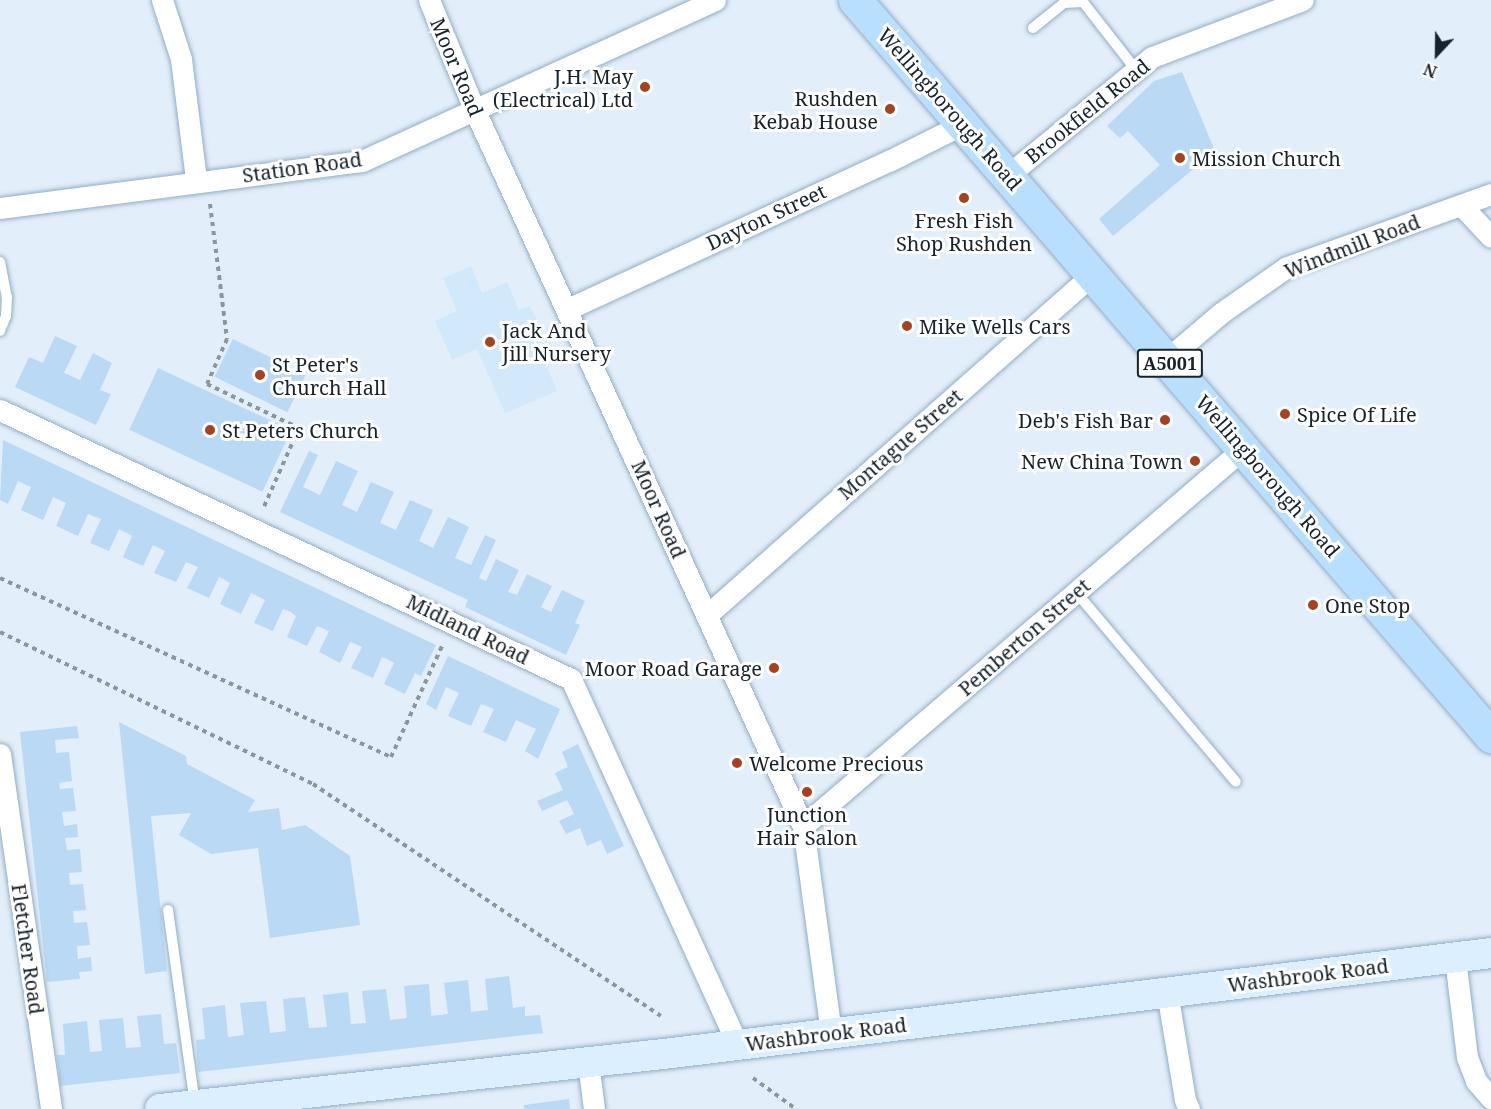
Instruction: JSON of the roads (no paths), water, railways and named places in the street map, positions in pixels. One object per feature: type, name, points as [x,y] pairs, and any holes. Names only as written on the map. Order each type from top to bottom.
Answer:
[{"type":"main road","name":"Wellingborough Road","points":[[855,0],[1491,736]]},
{"type":"main road","name":"Washbrook Road","points":[[160,1109],[195,1105],[261,1104],[588,1062],[1491,953]]},
{"type":"street","points":[[162,0],[181,59],[201,180]]},
{"type":"street","name":"Moor Road","points":[[429,0],[475,111],[568,309],[803,826],[831,1034]]},
{"type":"street","name":"Station Road","points":[[0,208],[201,180],[362,161],[715,0]]},
{"type":"street","name":"Brookfield Road","points":[[1008,175],[1152,57],[1303,0]]},
{"type":"street","name":"Dayton Street","points":[[568,309],[889,161],[949,131],[960,121]]},
{"type":"street","name":"Windmill Road","points":[[1167,359],[1221,313],[1287,267],[1491,194]]},
{"type":"street","points":[[1462,206],[1491,237]]},
{"type":"street","name":"Montague Street","points":[[707,615],[1093,274]]},
{"type":"street","name":"Midland Road","points":[[0,410],[572,679],[738,1045]]},
{"type":"street","name":"Pemberton Street","points":[[803,826],[1244,448]]},
{"type":"street","name":"Fletcher Road","points":[[0,754],[51,1109]]},
{"type":"street","points":[[1455,958],[1467,1056],[1476,1081],[1491,1098]]},
{"type":"street","points":[[1167,992],[1185,1100],[1190,1109]]},
{"type":"street","points":[[588,1062],[594,1109]]},
{"type":"lane","points":[[1033,28],[1064,3],[1083,2],[1137,71]]},
{"type":"lane","points":[[0,262],[7,297],[6,316],[0,331]]},
{"type":"lane","points":[[1076,592],[1236,782]]},
{"type":"lane","points":[[168,910],[195,1105]]},
{"type":"place","name":"J.H. May (Electrical) Ltd","points":[[645,87]]},
{"type":"place","name":"Rushden Kebab House","points":[[890,109]]},
{"type":"place","name":"Mission Church","points":[[1180,158]]},
{"type":"place","name":"Fresh Fish Shop Rushden","points":[[964,198]]},
{"type":"place","name":"Mike Wells Cars","points":[[907,326]]},
{"type":"place","name":"Jack And Jill Nursery","points":[[490,342]]},
{"type":"place","name":"St Peter's Church Hall","points":[[260,375]]},
{"type":"place","name":"Spice Of Life","points":[[1285,414]]},
{"type":"place","name":"Deb's Fish Bar","points":[[1165,420]]},
{"type":"place","name":"St Peters Church","points":[[210,430]]},
{"type":"place","name":"New China Town","points":[[1195,461]]},
{"type":"place","name":"One Stop","points":[[1313,605]]},
{"type":"place","name":"Moor Road Garage","points":[[774,668]]},
{"type":"place","name":"Welcome Precious","points":[[737,763]]},
{"type":"place","name":"Junction Hair Salon","points":[[807,792]]}]
